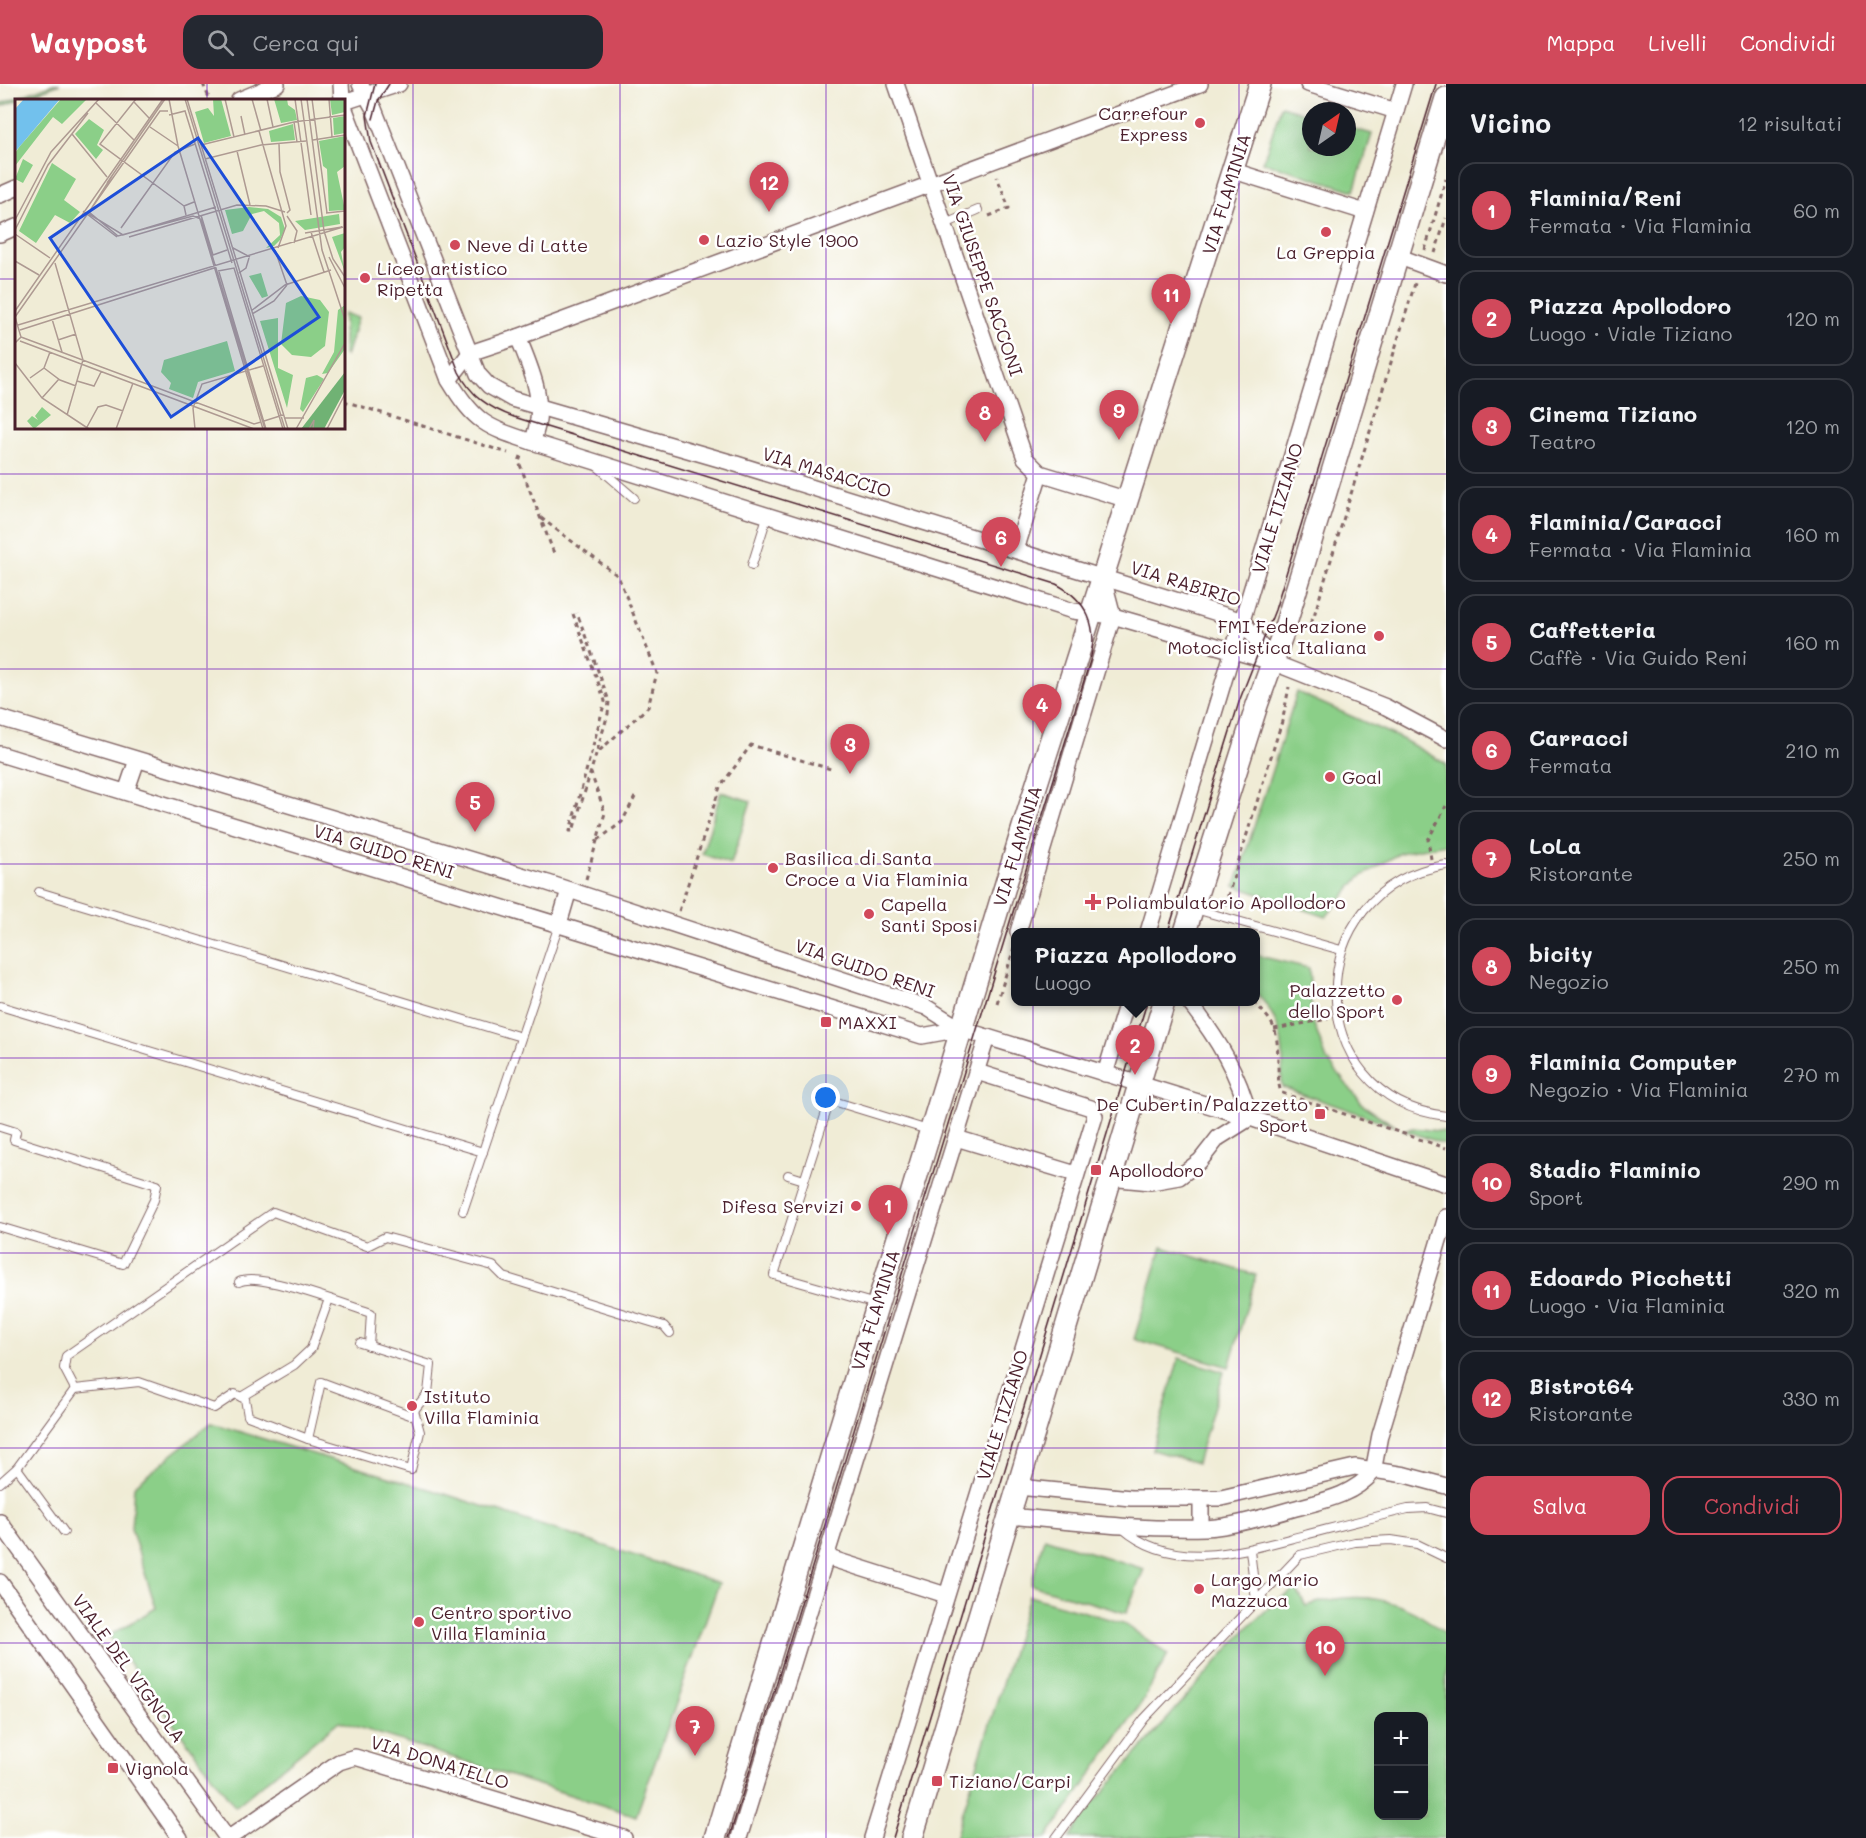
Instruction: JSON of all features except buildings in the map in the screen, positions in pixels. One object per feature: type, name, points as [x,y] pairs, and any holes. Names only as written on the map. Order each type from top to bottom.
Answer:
[{"type":"street","points":[[241,99],[277,84]]},
{"type":"street","points":[[341,84],[343,99]]},
{"type":"street","points":[[345,100],[364,89],[399,84]]},
{"type":"street","name":"VIA GIUSEPPE SACCONI","points":[[896,84],[1025,458],[1040,473]]},
{"type":"street","points":[[449,380],[470,353],[1200,84]]},
{"type":"street","name":"VIA FLAMINIA","points":[[715,1838],[876,1304],[1089,615],[1103,578],[1260,84]]},
{"type":"street","points":[[1308,84],[1396,111]]},
{"type":"street","name":"VIALE TIZIANO","points":[[1150,928],[1404,84]]},
{"type":"street","name":"VIA MASACCIO","points":[[364,89],[478,374],[489,386],[507,397],[1103,578]]},
{"type":"street","points":[[1187,928],[1272,662],[1397,256],[1438,151],[1446,98]]},
{"type":"street","points":[[345,110],[449,380],[467,408],[492,429],[767,517],[1089,615],[1113,616],[1272,662],[1290,676],[1392,710],[1446,739]]},
{"type":"street","points":[[1234,171],[1365,212]]},
{"type":"street","points":[[0,195],[15,188]]},
{"type":"street","points":[[0,234],[15,227]]},
{"type":"street","points":[[1397,256],[1446,274]]},
{"type":"street","points":[[518,337],[533,376],[540,406],[538,424],[532,442]]},
{"type":"street","points":[[1016,550],[1040,473],[1128,500]]},
{"type":"street","points":[[1103,578],[1113,616]]},
{"type":"street","name":"VIA RABIRIO","points":[[1103,578],[1243,621],[1272,662]]},
{"type":"street","name":"VIA FLAMINIA","points":[[1019,928],[1113,616]]},
{"type":"street","name":"VIA GUIDO RENI","points":[[0,718],[675,924],[926,1007],[961,1029]]},
{"type":"street","name":"VIA GUIDO RENI","points":[[0,754],[922,1036],[961,1029]]},
{"type":"street","points":[[126,792],[138,760]]},
{"type":"street","points":[[559,924],[575,892]]},
{"type":"street","points":[[1105,1074],[1126,1006]]},
{"type":"street","name":"VIALE TIZIANO","points":[[912,1838],[1137,1085],[1163,1006]]},
{"type":"street","points":[[1192,1006],[1225,1051],[1239,1080],[1250,1118]]},
{"type":"street","points":[[961,1029],[1250,1118],[1446,1184]]},
{"type":"street","name":"VIA FLAMINIA","points":[[739,1838],[987,1037]]},
{"type":"street","name":"VIALE TIZIANO","points":[[872,1838],[1095,1117],[1093,1110],[977,1072]]},
{"type":"street","points":[[1109,1178],[1151,1182],[1179,1177],[1200,1161],[1218,1138],[1250,1118]]},
{"type":"street","points":[[956,1138],[1076,1174]]},
{"type":"street","points":[[1009,1516],[1119,1525],[1201,1527],[1247,1521],[1324,1500],[1357,1487],[1373,1472],[1383,1424],[1446,1217]]},
{"type":"street","points":[[1018,1487],[1131,1498],[1231,1497],[1355,1467],[1373,1472],[1405,1475],[1446,1486]]},
{"type":"street","points":[[1201,1498],[1201,1527]]},
{"type":"street","name":"VIALE DEL VIGNOLA","points":[[0,1522],[228,1838]]},
{"type":"street","points":[[826,1557],[946,1595]]},
{"type":"street","points":[[0,1582],[180,1838]]},
{"type":"street","name":"VIA DONATELLO","points":[[228,1838],[339,1762],[354,1757],[624,1838]]},
{"type":"lane","points":[[945,224],[978,210]]},
{"type":"lane","points":[[591,462],[634,498]]},
{"type":"lane","points":[[752,565],[767,517]]},
{"type":"lane","points":[[1446,865],[1432,867],[1406,877],[1376,897],[1353,924],[1341,950],[1334,990],[1337,1017],[1352,1055],[1378,1086],[1412,1107],[1446,1116]]},
{"type":"lane","points":[[39,892],[521,1037]]},
{"type":"lane","points":[[1193,908],[1341,950]]},
{"type":"lane","points":[[463,1211],[559,924]]},
{"type":"lane","points":[[0,1006],[483,1152]]},
{"type":"lane","points":[[503,1092],[514,1095]]},
{"type":"lane","points":[[876,1304],[774,1275],[830,1100],[930,1131]]},
{"type":"lane","points":[[0,1127],[16,1132],[14,1140],[157,1185],[154,1200],[123,1264],[0,1227]]},
{"type":"lane","points":[[788,1175],[804,1180]]},
{"type":"lane","points":[[75,1389],[64,1368],[66,1356],[273,1212],[367,1246],[385,1237],[493,1266],[504,1277],[664,1326],[670,1333]]},
{"type":"lane","points":[[238,1282],[245,1279],[268,1282],[371,1313],[364,1344],[431,1365],[428,1393],[410,1415],[321,1382],[308,1439]]},
{"type":"lane","points":[[241,1397],[294,1365],[311,1349],[329,1299]]},
{"type":"lane","points":[[0,1483],[17,1468],[75,1389],[139,1382],[214,1408],[235,1394],[245,1399],[248,1416],[308,1439],[411,1470],[420,1432],[414,1410]]},
{"type":"lane","points":[[17,1468],[64,1532]]},
{"type":"lane","points":[[1119,1525],[1144,1545],[1167,1552],[1211,1554],[1250,1550],[1408,1509],[1427,1508],[1446,1512]]},
{"type":"lane","points":[[1056,1838],[1144,1719],[1300,1555],[1354,1542],[1391,1540],[1417,1544],[1446,1558]]},
{"type":"lane","points":[[1250,1550],[1256,1601]]},
{"type":"path","points":[[203,84],[210,99]]},
{"type":"path","points":[[1424,254],[1446,179]]},
{"type":"path","points":[[1434,254],[1446,218]]},
{"type":"path","points":[[1304,630],[1313,619],[1417,276]]},
{"type":"path","points":[[345,401],[521,457]]},
{"type":"path","points":[[532,442],[522,452],[519,462],[555,555]]},
{"type":"path","points":[[541,518],[618,576],[657,673],[648,707],[596,753]]},
{"type":"path","points":[[575,614],[609,701],[608,714],[596,753],[573,831],[570,831],[605,701],[575,614]]},
{"type":"path","points":[[1227,898],[1283,718],[1290,676]]},
{"type":"path","points":[[675,924],[720,787],[751,745],[834,770]]},
{"type":"path","points":[[575,892],[596,842],[604,813],[591,771]]},
{"type":"path","points":[[596,842],[622,822],[636,797]]},
{"type":"path","points":[[1432,867],[1428,840],[1446,807]]},
{"type":"path","points":[[997,1003],[1011,956]]},
{"type":"path","points":[[1257,1006],[1274,1029],[1280,1056],[1277,1086],[1282,1093],[1446,1148]]},
{"type":"path","points":[[1274,1029],[1337,1017]]},
{"type":"green space","points":[[53,84],[60,84],[21,99],[15,99],[15,101],[0,107],[0,104]]},
{"type":"green space","points":[[1281,106],[1302,112],[1302,156],[1356,156],[1356,130],[1372,134],[1354,191],[1263,162]]},
{"type":"green space","points":[[345,313],[358,318],[345,356]]},
{"type":"green space","points":[[1297,692],[1402,739],[1446,764],[1446,844],[1400,853],[1359,878],[1326,917],[1235,886]]},
{"type":"green space","points":[[721,792],[751,801],[731,864],[702,854]]},
{"type":"green space","points":[[1260,956],[1309,968],[1312,1019],[1327,1060],[1364,1106],[1395,1126],[1282,1087],[1283,1054],[1280,1034],[1273,1016],[1260,997]]},
{"type":"green space","points":[[1413,1128],[1446,1132],[1446,1145],[1404,1130]]},
{"type":"green space","points":[[1162,1247],[1256,1275],[1229,1367],[1134,1339]]},
{"type":"green space","points":[[1179,1358],[1224,1372],[1197,1463],[1152,1450]]},
{"type":"green space","name":"Centro sportivo Villa Flaminia","points":[[211,1423],[445,1494],[719,1583],[636,1816],[339,1721],[235,1807],[109,1636],[156,1608],[131,1529],[134,1486]]},
{"type":"green space","points":[[1044,1538],[1144,1569],[1126,1613],[1031,1585]]},
{"type":"green space","points":[[1296,1589],[1306,1606],[1344,1598],[1380,1600],[1397,1605],[1414,1612],[1446,1635],[1446,1838],[1069,1838],[1090,1807],[1246,1629],[1276,1601]]},
{"type":"green space","points":[[1029,1596],[1123,1623],[1168,1654],[1142,1702],[1047,1838],[955,1838]]},
{"type":"tram line","points":[[375,84],[367,116],[371,142],[459,372],[469,388],[482,400],[514,417],[1056,584],[1083,606],[1091,626],[1093,637],[1090,661],[729,1838]]},
{"type":"tram line","points":[[373,119],[378,101],[389,84]]},
{"type":"tram line","points":[[1169,928],[1240,699],[1275,610],[1436,84]]},
{"type":"tram line","points":[[893,1838],[1146,1006]]},
{"type":"place","name":"Carrefour Express","points":[[1200,123]]},
{"type":"place","name":"Bistrot64","points":[[769,212]]},
{"type":"place","name":"La Greppia","points":[[1326,232]]},
{"type":"place","name":"Lazio Style 1900","points":[[704,240]]},
{"type":"place","name":"Neve di Latte","points":[[455,245]]},
{"type":"place","name":"Liceo artistico Ripetta","points":[[365,278]]},
{"type":"place","name":"Edoardo Picchetti","points":[[1171,324]]},
{"type":"place","name":"Flaminia Computer","points":[[1119,440]]},
{"type":"place","name":"bicity","points":[[985,442]]},
{"type":"place","name":"Carracci","points":[[1001,567]]},
{"type":"place","name":"FMI Federazione Motociclistica Italiana","points":[[1379,636]]},
{"type":"place","name":"Flaminia/Caracci","points":[[1042,734]]},
{"type":"place","name":"Cinema Tiziano","points":[[850,774]]},
{"type":"place","name":"Goal","points":[[1330,777]]},
{"type":"place","name":"Caffetteria","points":[[475,832]]},
{"type":"place","name":"Basilica di Santa Croce a Via Flaminia","points":[[773,868]]},
{"type":"place","name":"Poliambulatorio Apollodoro","points":[[1093,902]]},
{"type":"place","name":"Capella Santi Sposi","points":[[869,914]]},
{"type":"place","name":"Palazzetto dello Sport","points":[[1397,1000]]},
{"type":"place","name":"MAXXI","points":[[826,1022]]},
{"type":"place","name":"Piazza Apollodoro","points":[[1135,1075]]},
{"type":"place","name":"De Cubertin/Palazzetto Sport","points":[[1320,1114]]},
{"type":"place","name":"Apollodoro","points":[[1096,1170]]},
{"type":"place","name":"Difesa Servizi","points":[[856,1206]]},
{"type":"place","name":"Flaminia/Reni","points":[[888,1235]]},
{"type":"place","name":"Istituto Villa Flaminia","points":[[412,1406]]},
{"type":"place","name":"Largo Mario Mazzuca","points":[[1199,1589]]},
{"type":"place","name":"Centro sportivo Villa Flaminia","points":[[419,1622]]},
{"type":"place","name":"Stadio Flaminio","points":[[1325,1676]]},
{"type":"place","name":"LoLa","points":[[695,1756]]},
{"type":"place","name":"Vignola","points":[[113,1768]]},
{"type":"place","name":"Tiziano/Carpi","points":[[937,1781]]}]
